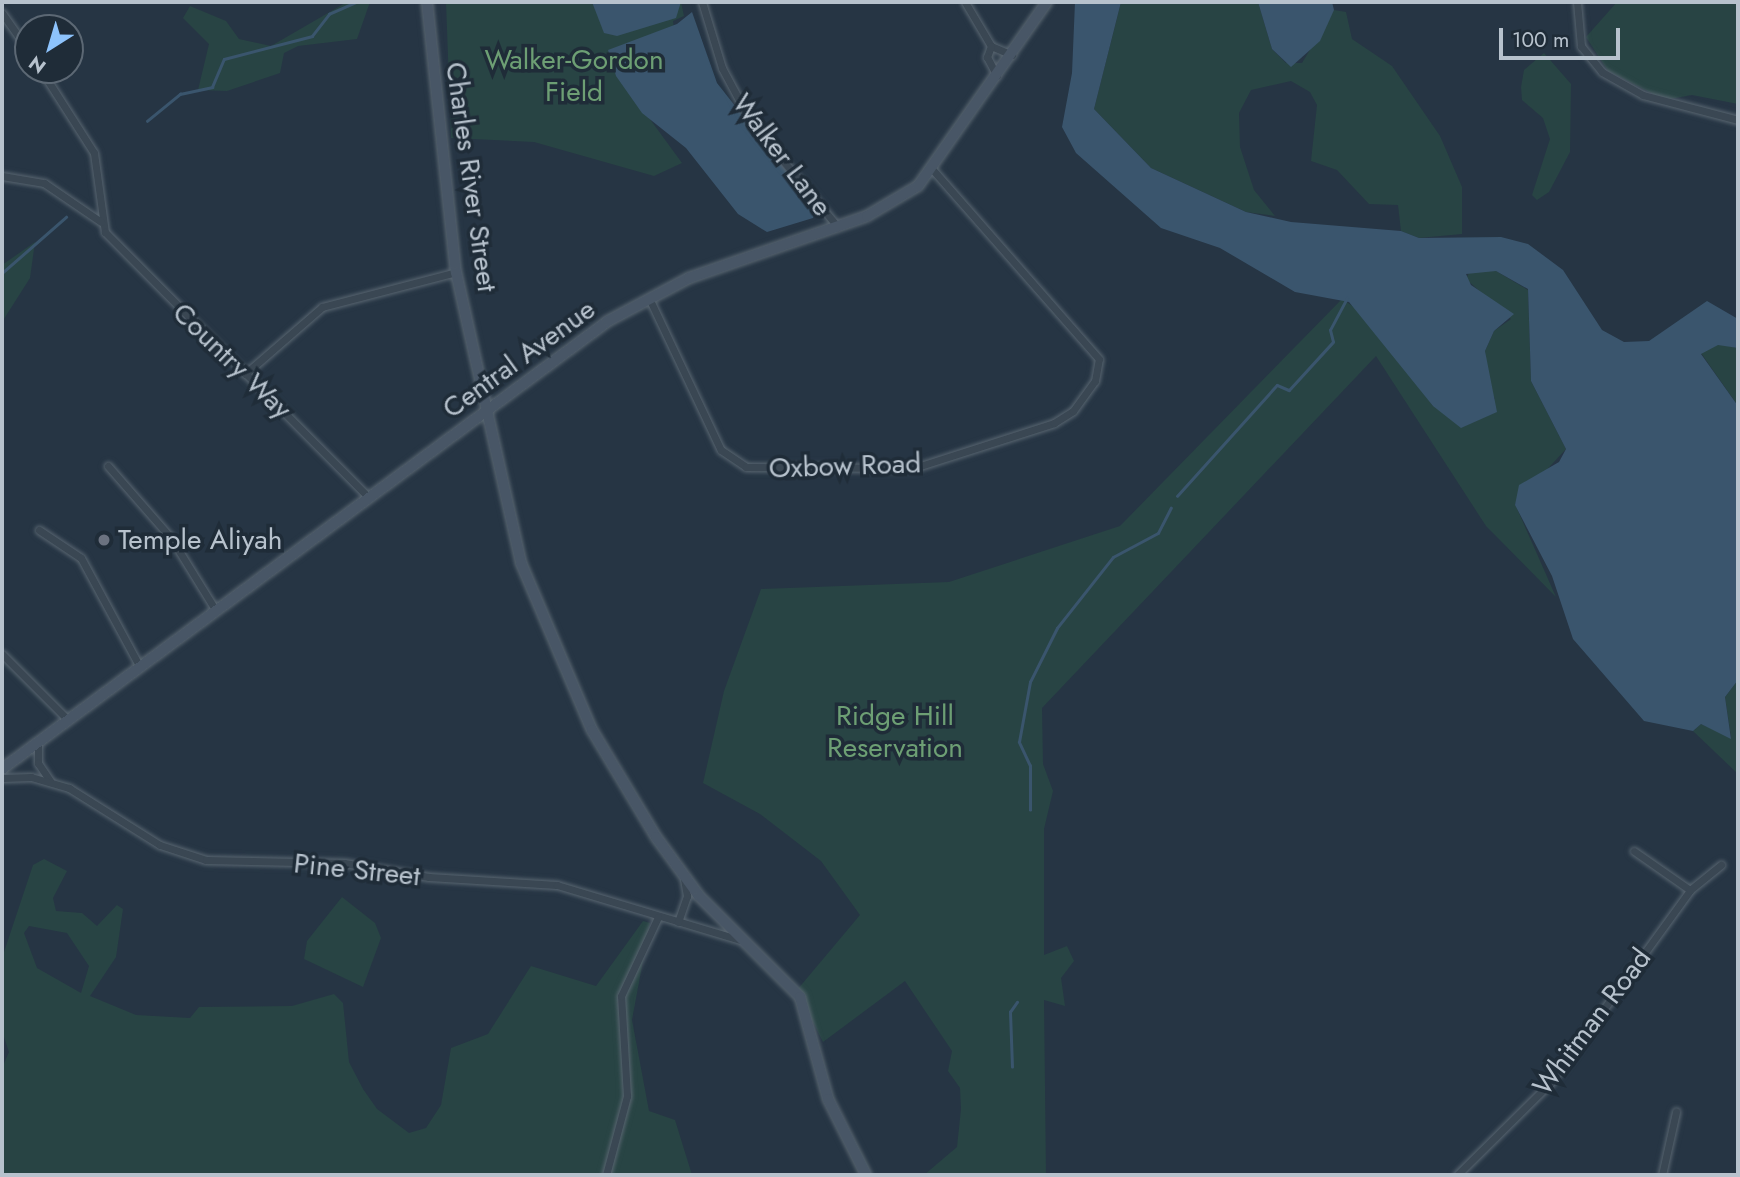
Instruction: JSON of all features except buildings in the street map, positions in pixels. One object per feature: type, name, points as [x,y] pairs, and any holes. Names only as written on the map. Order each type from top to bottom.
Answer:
[{"type":"main road","name":"Charles River Street","points":[[427,2],[456,272],[488,407],[510,525],[555,649],[592,730],[684,878],[800,996],[828,1099],[866,1175]]},
{"type":"main road","name":"Central Avenue","points":[[2,769],[488,407],[649,298],[838,228],[897,201],[933,170],[1047,2]]},
{"type":"street","name":"Walker Lane","points":[[702,2],[722,68],[751,122],[838,228]]},
{"type":"street","points":[[965,2],[990,46],[1012,55]]},
{"type":"street","points":[[1577,2],[1576,33],[1602,72],[1643,95],[1738,120]]},
{"type":"street","points":[[2,13],[14,30]]},
{"type":"street","points":[[990,46],[987,57],[998,76]]},
{"type":"street","points":[[50,84],[94,153],[101,222]]},
{"type":"street","name":"Oxbow Road","points":[[649,298],[721,450],[746,467],[914,468],[1054,423],[1073,411],[1095,381],[1099,359],[933,170]]},
{"type":"street","name":"Country Way","points":[[2,176],[44,183],[101,222],[245,374],[369,498]]},
{"type":"street","points":[[245,374],[322,307],[456,272]]},
{"type":"street","points":[[108,466],[171,538],[216,611]]},
{"type":"street","points":[[39,530],[81,558],[140,667]]},
{"type":"street","points":[[2,654],[68,720]]},
{"type":"street","points":[[38,742],[38,763],[50,781]]},
{"type":"street","name":"Pine Street","points":[[2,778],[50,781],[160,845],[206,860],[344,863],[429,877],[527,881],[747,942]]},
{"type":"street","points":[[1634,850],[1690,890]]},
{"type":"street","name":"Whitman Road","points":[[1457,1175],[1550,1083],[1690,890],[1721,865]]},
{"type":"street","points":[[678,922],[687,896],[684,878]]},
{"type":"street","points":[[606,1175],[627,1096],[621,996],[659,917]]},
{"type":"street","points":[[1662,1175],[1676,1112]]},
{"type":"green space","points":[[347,2],[370,2],[357,39],[298,46],[284,53],[280,73],[227,91],[198,90],[209,44],[183,18],[190,6],[226,21],[239,39],[271,46]]},
{"type":"green space","name":"Walker-Gordon Field","points":[[446,2],[681,2],[684,16],[673,21],[685,111],[644,111],[682,163],[654,176],[534,142],[451,138]]},
{"type":"green space","points":[[1121,2],[1258,2],[1272,49],[1286,63],[1302,63],[1334,10],[1346,12],[1352,39],[1392,66],[1440,136],[1462,187],[1462,234],[1419,238],[1401,231],[1398,205],[1369,204],[1337,170],[1311,161],[1317,105],[1310,92],[1291,81],[1251,90],[1239,113],[1240,147],[1254,190],[1275,216],[1246,212],[1151,168],[1094,109]]},
{"type":"green space","points":[[1617,2],[1738,2],[1738,104],[1692,95],[1665,100],[1608,71],[1586,37]]},
{"type":"green space","points":[[1544,53],[1571,84],[1570,152],[1549,192],[1537,200],[1532,195],[1550,139],[1543,118],[1522,100],[1521,87],[1524,70]]},
{"type":"green space","points":[[35,242],[30,278],[2,322],[2,265]]},
{"type":"green space","name":"Ridge Hill Reservation","points":[[1470,271],[1496,271],[1528,290],[1531,381],[1566,449],[1515,504],[1556,597],[1486,526],[1376,356],[1042,708],[1043,764],[1053,791],[1044,829],[1044,955],[1067,946],[1074,961],[1061,978],[1065,1006],[1044,1000],[1046,1175],[924,1175],[957,1147],[960,1088],[948,1071],[952,1051],[905,981],[823,1042],[797,990],[860,915],[821,861],[760,814],[703,783],[724,691],[761,589],[949,582],[1120,526],[1342,299],[1366,315],[1433,406],[1495,399],[1487,384],[1485,351],[1494,331],[1511,319],[1466,279]]},
{"type":"green space","points":[[1718,344],[1738,348],[1738,406],[1701,353]]},
{"type":"green space","points":[[1738,680],[1738,774],[1693,731],[1701,724],[1731,737],[1725,697]]},
{"type":"green space","points":[[44,859],[67,871],[53,898],[56,911],[82,913],[97,926],[117,905],[123,909],[116,957],[90,996],[136,1015],[190,1018],[199,1007],[292,1006],[334,994],[343,1003],[349,1062],[363,1089],[377,1109],[409,1133],[426,1128],[441,1105],[451,1048],[488,1034],[531,966],[596,986],[643,921],[650,923],[632,1020],[649,1111],[675,1120],[692,1175],[2,1175],[2,1068],[9,1052],[2,1031],[2,958],[33,865]],"holes":[[[29,926],[67,933],[89,966],[81,993],[37,968],[24,933]]]},
{"type":"green space","points":[[342,897],[375,923],[381,938],[363,987],[304,959],[307,941]]},
{"type":"water","points":[[592,2],[680,2],[680,5],[676,18],[617,36],[604,33]]},
{"type":"water","points":[[1075,2],[1121,2],[1094,109],[1151,168],[1246,212],[1291,222],[1401,231],[1419,238],[1501,237],[1528,244],[1563,270],[1602,330],[1624,342],[1649,341],[1707,301],[1738,319],[1738,348],[1718,345],[1701,354],[1738,406],[1738,680],[1725,697],[1731,739],[1701,724],[1693,731],[1644,721],[1573,639],[1552,576],[1515,505],[1519,485],[1559,462],[1566,449],[1531,381],[1528,289],[1496,271],[1466,274],[1471,285],[1514,314],[1494,331],[1485,351],[1497,412],[1461,428],[1433,406],[1349,302],[1295,292],[1220,248],[1161,228],[1076,153],[1062,127],[1072,73]]},
{"type":"water","points":[[1258,2],[1332,2],[1334,10],[1320,41],[1291,67],[1272,49]]},
{"type":"water","points":[[692,12],[717,83],[816,209],[813,218],[767,232],[738,214],[686,148],[642,113],[616,76],[608,50],[677,24]]},
{"type":"waterway","points":[[147,121],[180,94],[212,87],[224,59],[312,36],[329,14],[356,2]]},
{"type":"waterway","points":[[2,273],[66,217]]},
{"type":"waterway","points":[[1177,496],[1277,385],[1289,390],[1333,342],[1330,330],[1347,298]]},
{"type":"waterway","points":[[1030,810],[1030,766],[1019,742],[1030,682],[1057,628],[1113,557],[1158,533],[1171,508]]},
{"type":"waterway","points":[[1012,1067],[1010,1012],[1017,1002]]},
{"type":"place","name":"Temple Aliyah","points":[[104,540]]}]
